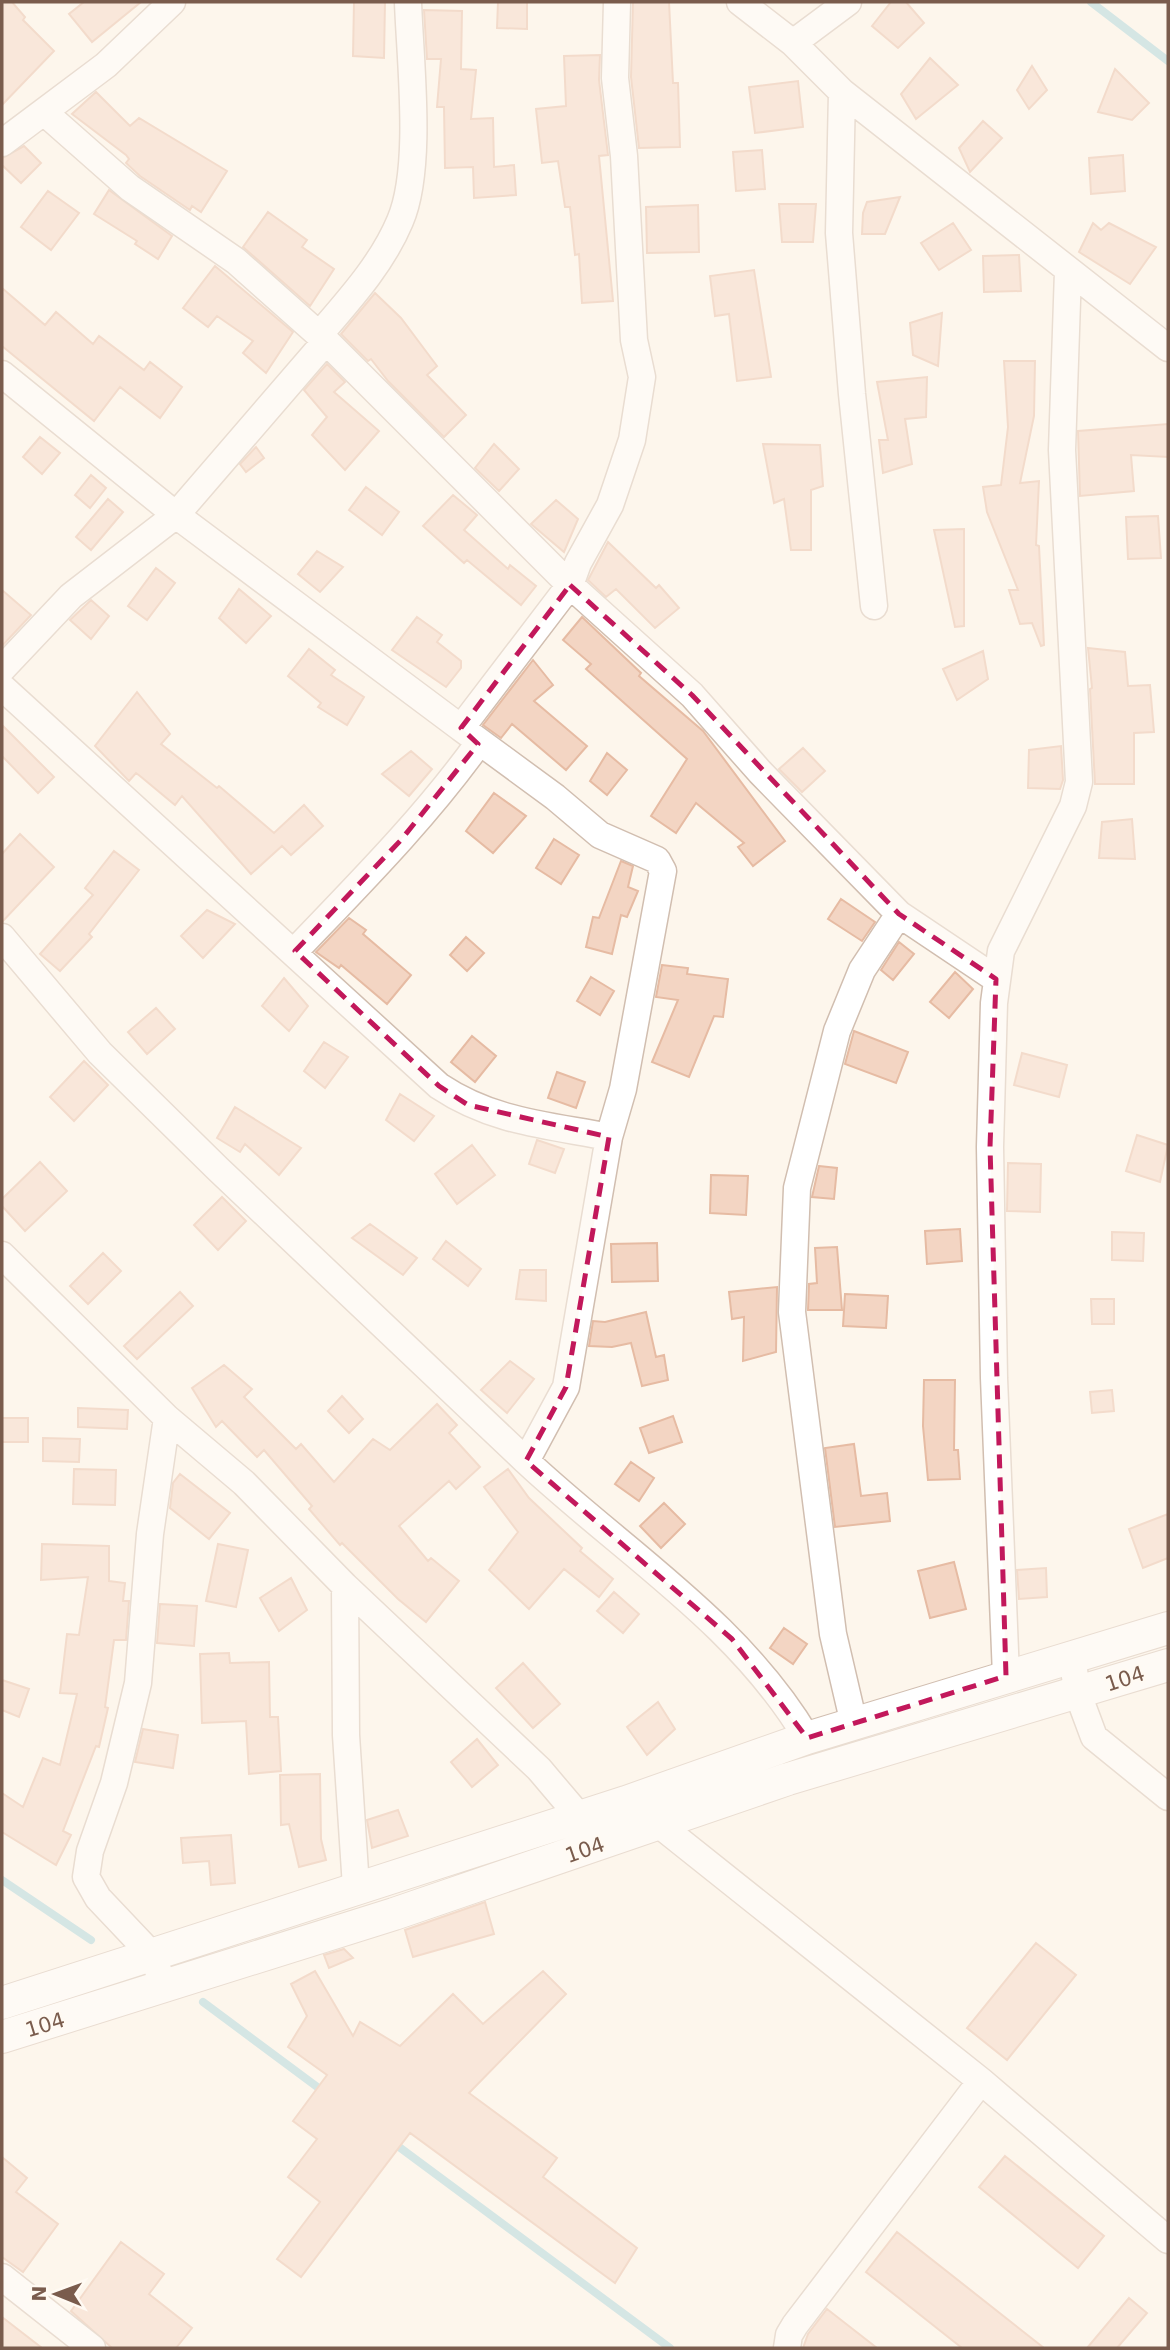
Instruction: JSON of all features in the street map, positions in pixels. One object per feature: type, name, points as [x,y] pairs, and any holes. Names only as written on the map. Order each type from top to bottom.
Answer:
[{"type":"street","points":[[2,143],[106,65],[172,2]]},
{"type":"street","points":[[2,669],[71,596],[176,515],[323,338],[370,272],[401,220],[410,187],[408,2]]},
{"type":"street","points":[[295,951],[450,784],[470,736],[570,585],[578,564],[610,505],[632,440],[642,377],[634,340],[624,156],[615,78],[617,2]]},
{"type":"street","points":[[740,2],[793,43],[842,92],[1168,348]]},
{"type":"street","points":[[793,43],[848,2]]},
{"type":"street","points":[[842,92],[839,233],[874,606]]},
{"type":"street","points":[[45,113],[130,188],[236,261],[323,338],[570,585],[692,695],[760,772],[899,914],[996,979]]},
{"type":"street","points":[[1006,1676],[994,1378],[990,1174],[996,979],[1001,951],[1073,806],[1079,782],[1062,450],[1068,271]]},
{"type":"street","points":[[2,374],[176,515],[555,797],[600,835],[657,860],[663,871],[623,1089],[609,1137],[566,1387],[526,1461]]},
{"type":"street","points":[[2,687],[295,951],[439,1086],[468,1105],[494,1115],[609,1137]]},
{"type":"street","points":[[854,1724],[833,1634],[792,1312],[797,1188],[837,1031],[862,970],[899,914]]},
{"type":"street","points":[[2,937],[100,1054],[218,1170],[526,1461],[732,1639],[794,1717],[807,1738]]},
{"type":"street","points":[[2,1255],[167,1418],[244,1483],[345,1586],[539,1769],[578,1815]]},
{"type":"street","points":[[165,1989],[152,1955],[98,1898],[86,1877],[90,1851],[114,1783],[138,1683],[150,1534],[167,1418]]},
{"type":"street","points":[[345,1586],[346,1735],[356,1887]]},
{"type":"street","points":[[2,2003],[578,1815],[626,1802],[807,1738],[1168,1628]]},
{"type":"street","points":[[1072,1659],[1079,1693],[1094,1737],[1168,1797]]},
{"type":"street","name":"104","points":[[2,2038],[165,1989],[788,1779],[1168,1665]]},
{"type":"street","points":[[626,1802],[661,1824],[981,2081],[1168,2240]]},
{"type":"street","points":[[787,2348],[789,2334],[981,2081]]},
{"type":"street","points":[[2,2277],[92,2348]]},
{"type":"highlighted area","points":[[570,585],[692,695],[899,914],[996,979],[990,1147],[1006,1676],[807,1738],[732,1639],[526,1461],[566,1387],[609,1137],[468,1105],[439,1086],[295,951],[401,840],[478,744],[461,728]]},
{"type":"building","points":[[2,2],[12,2],[25,17],[23,20],[54,51],[2,105]]},
{"type":"building","points":[[84,2],[141,2],[92,42],[69,14]]},
{"type":"building","points":[[354,2],[385,2],[384,58],[353,56]]},
{"type":"building","points":[[498,2],[527,2],[527,29],[497,28]]},
{"type":"building","points":[[633,2],[669,2],[673,83],[678,83],[680,147],[639,148],[631,77]]},
{"type":"building","points":[[891,2],[906,2],[924,23],[898,48],[872,26]]},
{"type":"building","points":[[424,10],[462,11],[461,69],[476,70],[471,119],[493,118],[494,167],[514,165],[516,195],[474,198],[473,167],[445,168],[444,107],[437,107],[441,59],[427,59]]},
{"type":"building","points":[[600,55],[599,80],[608,155],[599,156],[613,301],[582,303],[579,254],[575,255],[570,207],[565,207],[558,161],[542,163],[536,109],[566,106],[564,56]]},
{"type":"building","points":[[930,58],[958,85],[916,119],[901,94]]},
{"type":"building","points":[[1032,66],[1047,90],[1029,109],[1017,90]]},
{"type":"building","points":[[1115,69],[1149,103],[1132,120],[1098,112]]},
{"type":"building","points":[[798,81],[803,127],[755,133],[749,87]]},
{"type":"building","points":[[96,92],[130,126],[139,118],[227,171],[201,212],[192,206],[190,210],[140,176],[126,163],[129,159],[126,155],[72,114]]},
{"type":"building","points":[[983,121],[1002,138],[970,172],[959,148]]},
{"type":"building","points":[[24,146],[41,163],[21,183],[2,165],[2,158]]},
{"type":"building","points":[[762,150],[765,189],[736,191],[733,152]]},
{"type":"building","points":[[1123,155],[1125,191],[1091,194],[1089,158]]},
{"type":"building","points":[[109,190],[172,236],[158,259],[135,244],[137,241],[94,214]]},
{"type":"building","points":[[48,191],[79,213],[51,250],[21,227]]},
{"type":"building","points":[[900,197],[885,234],[862,234],[863,213],[867,202]]},
{"type":"building","points":[[779,204],[816,204],[813,242],[782,242]]},
{"type":"building","points":[[698,205],[699,252],[647,253],[646,207]]},
{"type":"building","points":[[268,212],[307,240],[302,247],[334,269],[310,306],[243,247]]},
{"type":"building","points":[[953,223],[971,250],[939,270],[921,243]]},
{"type":"building","points":[[1093,223],[1101,230],[1109,223],[1156,247],[1130,284],[1079,252]]},
{"type":"building","points":[[1019,255],[1021,291],[984,292],[983,256]]},
{"type":"building","points":[[215,266],[293,332],[266,373],[243,353],[253,341],[217,316],[208,327],[183,308]]},
{"type":"building","points":[[754,270],[771,377],[737,381],[729,314],[715,316],[710,276]]},
{"type":"building","points":[[2,288],[45,325],[56,312],[93,344],[99,336],[144,370],[150,362],[182,387],[160,418],[120,387],[94,421],[2,346]]},
{"type":"building","points":[[375,293],[401,318],[437,366],[427,375],[466,415],[444,437],[388,381],[371,359],[368,361],[341,334]]},
{"type":"building","points":[[942,313],[938,366],[913,355],[910,323]]},
{"type":"building","points":[[1004,361],[1035,361],[1034,416],[1020,483],[1039,481],[1036,545],[1039,546],[1044,645],[1041,646],[1032,623],[1020,624],[1009,590],[1018,590],[987,512],[983,487],[1001,485],[1008,427]]},
{"type":"building","points":[[327,364],[345,382],[334,392],[379,431],[345,470],[312,435],[327,417],[304,390]]},
{"type":"building","points":[[927,377],[926,417],[905,419],[912,464],[883,473],[879,440],[888,440],[877,382]]},
{"type":"building","points":[[1168,424],[1168,457],[1131,455],[1134,491],[1080,496],[1078,431]]},
{"type":"building","points":[[40,437],[60,453],[42,474],[23,457]]},
{"type":"building","points":[[494,444],[519,469],[499,491],[475,468]]},
{"type":"building","points":[[763,444],[820,445],[823,486],[811,490],[811,550],[791,550],[784,499],[774,503]]},
{"type":"building","points":[[256,447],[264,458],[246,472],[240,464]]},
{"type":"building","points":[[91,475],[106,488],[90,508],[75,495]]},
{"type":"building","points":[[366,487],[399,512],[382,535],[349,510]]},
{"type":"building","points":[[453,495],[477,515],[464,530],[508,569],[510,565],[536,586],[521,605],[467,560],[464,563],[423,526]]},
{"type":"building","points":[[108,499],[123,512],[91,550],[76,537]]},
{"type":"building","points":[[556,500],[578,519],[564,552],[531,524]]},
{"type":"building","points":[[1158,516],[1161,558],[1128,559],[1126,517]]},
{"type":"building","points":[[964,529],[964,626],[955,627],[934,530]]},
{"type":"building","points":[[608,542],[656,588],[659,585],[679,608],[655,628],[616,589],[606,597],[588,580]]},
{"type":"building","points":[[317,551],[343,567],[320,592],[298,574]]},
{"type":"building","points":[[156,568],[175,583],[147,620],[128,606]]},
{"type":"building","points":[[239,589],[271,616],[246,643],[219,618]]},
{"type":"building","points":[[2,590],[31,615],[2,646]]},
{"type":"building","points":[[91,600],[109,616],[91,639],[70,620]]},
{"type":"building","points":[[417,617],[442,635],[437,642],[461,661],[461,668],[446,687],[392,650]]},
{"type":"building","points":[[582,617],[641,673],[639,676],[703,731],[785,841],[753,866],[738,847],[744,843],[696,803],[676,833],[651,816],[687,759],[586,669],[591,664],[563,640]]},
{"type":"building","points":[[1088,648],[1125,652],[1128,686],[1150,685],[1154,732],[1134,733],[1134,784],[1095,784]]},
{"type":"building","points":[[309,649],[335,670],[331,675],[364,697],[347,725],[318,707],[321,703],[288,676]]},
{"type":"building","points":[[983,651],[988,679],[957,700],[943,669]]},
{"type":"building","points":[[533,660],[553,685],[534,701],[587,746],[566,770],[512,724],[501,738],[483,725]]},
{"type":"building","points":[[137,692],[170,734],[161,744],[217,788],[219,786],[274,833],[304,805],[323,826],[291,855],[282,846],[251,874],[182,796],[175,805],[136,773],[129,781],[95,746]]},
{"type":"building","points":[[2,725],[54,777],[38,793],[2,756]]},
{"type":"building","points":[[1061,746],[1063,780],[1060,789],[1028,788],[1029,750]]},
{"type":"building","points":[[803,748],[825,771],[802,792],[779,769]]},
{"type":"building","points":[[411,751],[432,769],[409,796],[382,774]]},
{"type":"building","points":[[607,753],[627,770],[607,795],[590,781]]},
{"type":"building","points":[[494,793],[526,816],[493,853],[466,831]]},
{"type":"building","points":[[1132,819],[1135,859],[1099,858],[1102,822]]},
{"type":"building","points":[[20,834],[54,867],[2,922],[2,854]]},
{"type":"building","points":[[554,839],[579,855],[561,884],[536,868]]},
{"type":"building","points":[[114,851],[139,870],[89,934],[92,937],[60,971],[40,954],[93,895],[85,888]]},
{"type":"building","points":[[621,861],[633,866],[628,887],[638,891],[627,917],[621,915],[612,954],[586,947],[593,917],[599,918]]},
{"type":"building","points":[[841,899],[875,922],[862,941],[828,919]]},
{"type":"building","points":[[207,910],[235,924],[203,958],[181,936]]},
{"type":"building","points":[[349,918],[366,930],[363,934],[411,975],[387,1004],[341,965],[339,968],[316,952]]},
{"type":"building","points":[[466,937],[484,953],[467,971],[450,955]]},
{"type":"building","points":[[899,942],[914,954],[893,980],[881,970]]},
{"type":"building","points":[[662,965],[688,968],[687,974],[728,979],[723,1017],[714,1016],[689,1077],[652,1062],[678,1000],[656,997]]},
{"type":"building","points":[[955,972],[973,989],[949,1018],[930,1002]]},
{"type":"building","points":[[591,977],[614,991],[600,1015],[577,1001]]},
{"type":"building","points":[[284,978],[308,1006],[289,1031],[262,1006]]},
{"type":"building","points":[[156,1008],[175,1029],[147,1054],[128,1032]]},
{"type":"building","points":[[854,1031],[908,1052],[896,1083],[845,1064]]},
{"type":"building","points":[[472,1036],[496,1056],[475,1082],[451,1062]]},
{"type":"building","points":[[324,1042],[348,1057],[325,1088],[304,1071]]},
{"type":"building","points":[[1022,1053],[1067,1065],[1059,1097],[1014,1085]]},
{"type":"building","points":[[84,1061],[108,1085],[74,1121],[50,1097]]},
{"type":"building","points":[[557,1072],[585,1082],[576,1108],[548,1098]]},
{"type":"building","points":[[400,1094],[434,1116],[414,1141],[386,1120]]},
{"type":"building","points":[[235,1107],[301,1148],[279,1175],[245,1144],[240,1152],[217,1138]]},
{"type":"building","points":[[1137,1135],[1168,1145],[1160,1182],[1126,1171]]},
{"type":"building","points":[[537,1140],[564,1149],[555,1173],[529,1164]]},
{"type":"building","points":[[472,1145],[495,1175],[457,1204],[435,1174]]},
{"type":"building","points":[[40,1162],[67,1191],[25,1231],[2,1206],[2,1199]]},
{"type":"building","points":[[1008,1163],[1041,1164],[1040,1212],[1007,1211]]},
{"type":"building","points":[[819,1166],[837,1168],[834,1199],[812,1197]]},
{"type":"building","points":[[711,1175],[748,1176],[746,1215],[710,1213]]},
{"type":"building","points":[[222,1197],[246,1221],[218,1250],[194,1225]]},
{"type":"building","points":[[370,1224],[417,1258],[403,1275],[352,1238]]},
{"type":"building","points":[[960,1229],[962,1261],[927,1264],[925,1231]]},
{"type":"building","points":[[1112,1232],[1144,1233],[1143,1261],[1112,1260]]},
{"type":"building","points":[[446,1241],[481,1269],[468,1286],[433,1259]]},
{"type":"building","points":[[657,1243],[658,1281],[612,1282],[611,1244]]},
{"type":"building","points":[[837,1247],[842,1310],[808,1310],[809,1284],[817,1283],[815,1248]]},
{"type":"building","points":[[103,1253],[121,1271],[88,1304],[70,1286]]},
{"type":"building","points":[[520,1270],[546,1270],[546,1301],[516,1299]]},
{"type":"building","points":[[777,1287],[776,1352],[743,1361],[744,1317],[732,1319],[729,1292]]},
{"type":"building","points":[[180,1292],[193,1306],[137,1359],[124,1346]]},
{"type":"building","points":[[845,1294],[888,1296],[886,1328],[843,1326]]},
{"type":"building","points":[[1091,1299],[1114,1299],[1114,1324],[1092,1324]]},
{"type":"building","points":[[646,1312],[656,1357],[664,1355],[668,1380],[642,1386],[631,1343],[612,1347],[589,1346],[593,1321],[605,1322]]},
{"type":"building","points":[[510,1361],[534,1379],[507,1413],[481,1390]]},
{"type":"building","points":[[224,1365],[252,1389],[244,1397],[296,1449],[301,1444],[334,1482],[373,1439],[390,1450],[437,1404],[457,1425],[449,1433],[480,1467],[456,1489],[449,1481],[399,1526],[428,1561],[431,1558],[459,1581],[426,1622],[398,1599],[342,1543],[340,1545],[309,1509],[312,1506],[264,1450],[257,1457],[222,1421],[216,1427],[192,1388]]},
{"type":"building","points":[[924,1380],[955,1380],[954,1450],[958,1450],[960,1479],[928,1480],[923,1426]]},
{"type":"building","points":[[1112,1390],[1114,1411],[1092,1413],[1090,1392]]},
{"type":"building","points":[[342,1396],[363,1419],[349,1433],[328,1411]]},
{"type":"building","points":[[78,1408],[128,1410],[127,1429],[78,1427]]},
{"type":"building","points":[[673,1416],[682,1442],[649,1453],[640,1428]]},
{"type":"building","points":[[2,1418],[28,1418],[28,1442],[2,1442]]},
{"type":"building","points":[[43,1438],[80,1439],[79,1462],[43,1461]]},
{"type":"building","points":[[854,1444],[861,1496],[887,1493],[890,1521],[835,1527],[825,1448]]},
{"type":"building","points":[[631,1462],[654,1478],[639,1501],[615,1484]]},
{"type":"building","points":[[74,1469],[116,1470],[115,1505],[73,1504]]},
{"type":"building","points":[[508,1469],[529,1498],[582,1548],[580,1551],[613,1579],[599,1597],[564,1569],[529,1609],[489,1570],[518,1532],[484,1487]]},
{"type":"building","points":[[180,1474],[230,1513],[209,1539],[170,1508],[173,1483]]},
{"type":"building","points":[[664,1503],[685,1524],[661,1548],[640,1526]]},
{"type":"building","points":[[1168,1514],[1168,1558],[1143,1568],[1129,1529]]},
{"type":"building","points":[[42,1544],[109,1546],[109,1581],[125,1583],[123,1601],[129,1601],[126,1640],[114,1640],[105,1707],[108,1708],[99,1747],[96,1746],[63,1831],[71,1835],[56,1865],[2,1832],[2,1793],[23,1807],[43,1758],[60,1765],[77,1694],[60,1693],[67,1634],[79,1635],[88,1577],[41,1580]]},
{"type":"building","points":[[218,1544],[248,1550],[236,1607],[206,1601]]},
{"type":"building","points":[[954,1562],[966,1609],[930,1618],[918,1571]]},
{"type":"building","points":[[1046,1568],[1047,1597],[1019,1599],[1017,1570]]},
{"type":"building","points":[[291,1578],[307,1610],[279,1631],[260,1598]]},
{"type":"building","points":[[614,1592],[639,1614],[623,1633],[597,1611]]},
{"type":"building","points":[[160,1604],[197,1606],[194,1646],[157,1643]]},
{"type":"building","points":[[784,1628],[807,1644],[793,1664],[770,1648]]},
{"type":"building","points":[[229,1653],[230,1663],[269,1662],[270,1717],[278,1717],[281,1771],[249,1774],[246,1721],[202,1723],[200,1654]]},
{"type":"building","points":[[523,1663],[560,1704],[533,1728],[496,1688]]},
{"type":"building","points":[[2,1680],[29,1689],[19,1717],[2,1710]]},
{"type":"building","points":[[658,1702],[675,1729],[647,1755],[627,1727]]},
{"type":"building","points":[[143,1729],[178,1735],[173,1768],[135,1762]]},
{"type":"building","points":[[477,1739],[498,1765],[472,1787],[451,1762]]},
{"type":"building","points":[[320,1774],[321,1839],[326,1860],[299,1867],[289,1824],[281,1825],[280,1775]]},
{"type":"building","points":[[398,1810],[408,1836],[372,1848],[367,1820]]},
{"type":"building","points":[[231,1835],[235,1883],[211,1885],[209,1861],[183,1863],[181,1838]]},
{"type":"building","points":[[485,1902],[494,1934],[413,1957],[405,1930]]},
{"type":"building","points":[[1036,1943],[1076,1975],[1007,2060],[967,2028]]},
{"type":"building","points":[[344,1949],[353,1958],[329,1968],[324,1955]]},
{"type":"building","points":[[315,1971],[353,2036],[360,2022],[400,2046],[453,1994],[483,2024],[543,1971],[566,1994],[469,2093],[557,2158],[543,2177],[637,2248],[615,2283],[410,2133],[301,2277],[277,2259],[320,2202],[288,2177],[317,2139],[293,2121],[327,2075],[288,2047],[307,2016],[291,1984]]},
{"type":"building","points":[[1005,2156],[1104,2236],[1078,2268],[979,2187]]},
{"type":"building","points":[[2,2157],[27,2178],[16,2192],[58,2224],[23,2272],[2,2257]]},
{"type":"building","points":[[897,2232],[1044,2348],[962,2348],[866,2272]]},
{"type":"building","points":[[121,2242],[164,2274],[149,2294],[192,2328],[176,2348],[112,2348],[71,2311]]},
{"type":"building","points":[[1129,2298],[1147,2313],[1117,2348],[1087,2348]]},
{"type":"building","points":[[827,2309],[877,2348],[803,2348],[808,2334]]},
{"type":"building","points":[[2,2317],[42,2348],[2,2348]]},
{"type":"waterway","points":[[1091,2],[1168,61]]},
{"type":"waterway","points":[[2,1880],[91,1940]]},
{"type":"waterway","points":[[203,2002],[324,2092]]},
{"type":"waterway","points":[[391,2141],[670,2348]]}]
